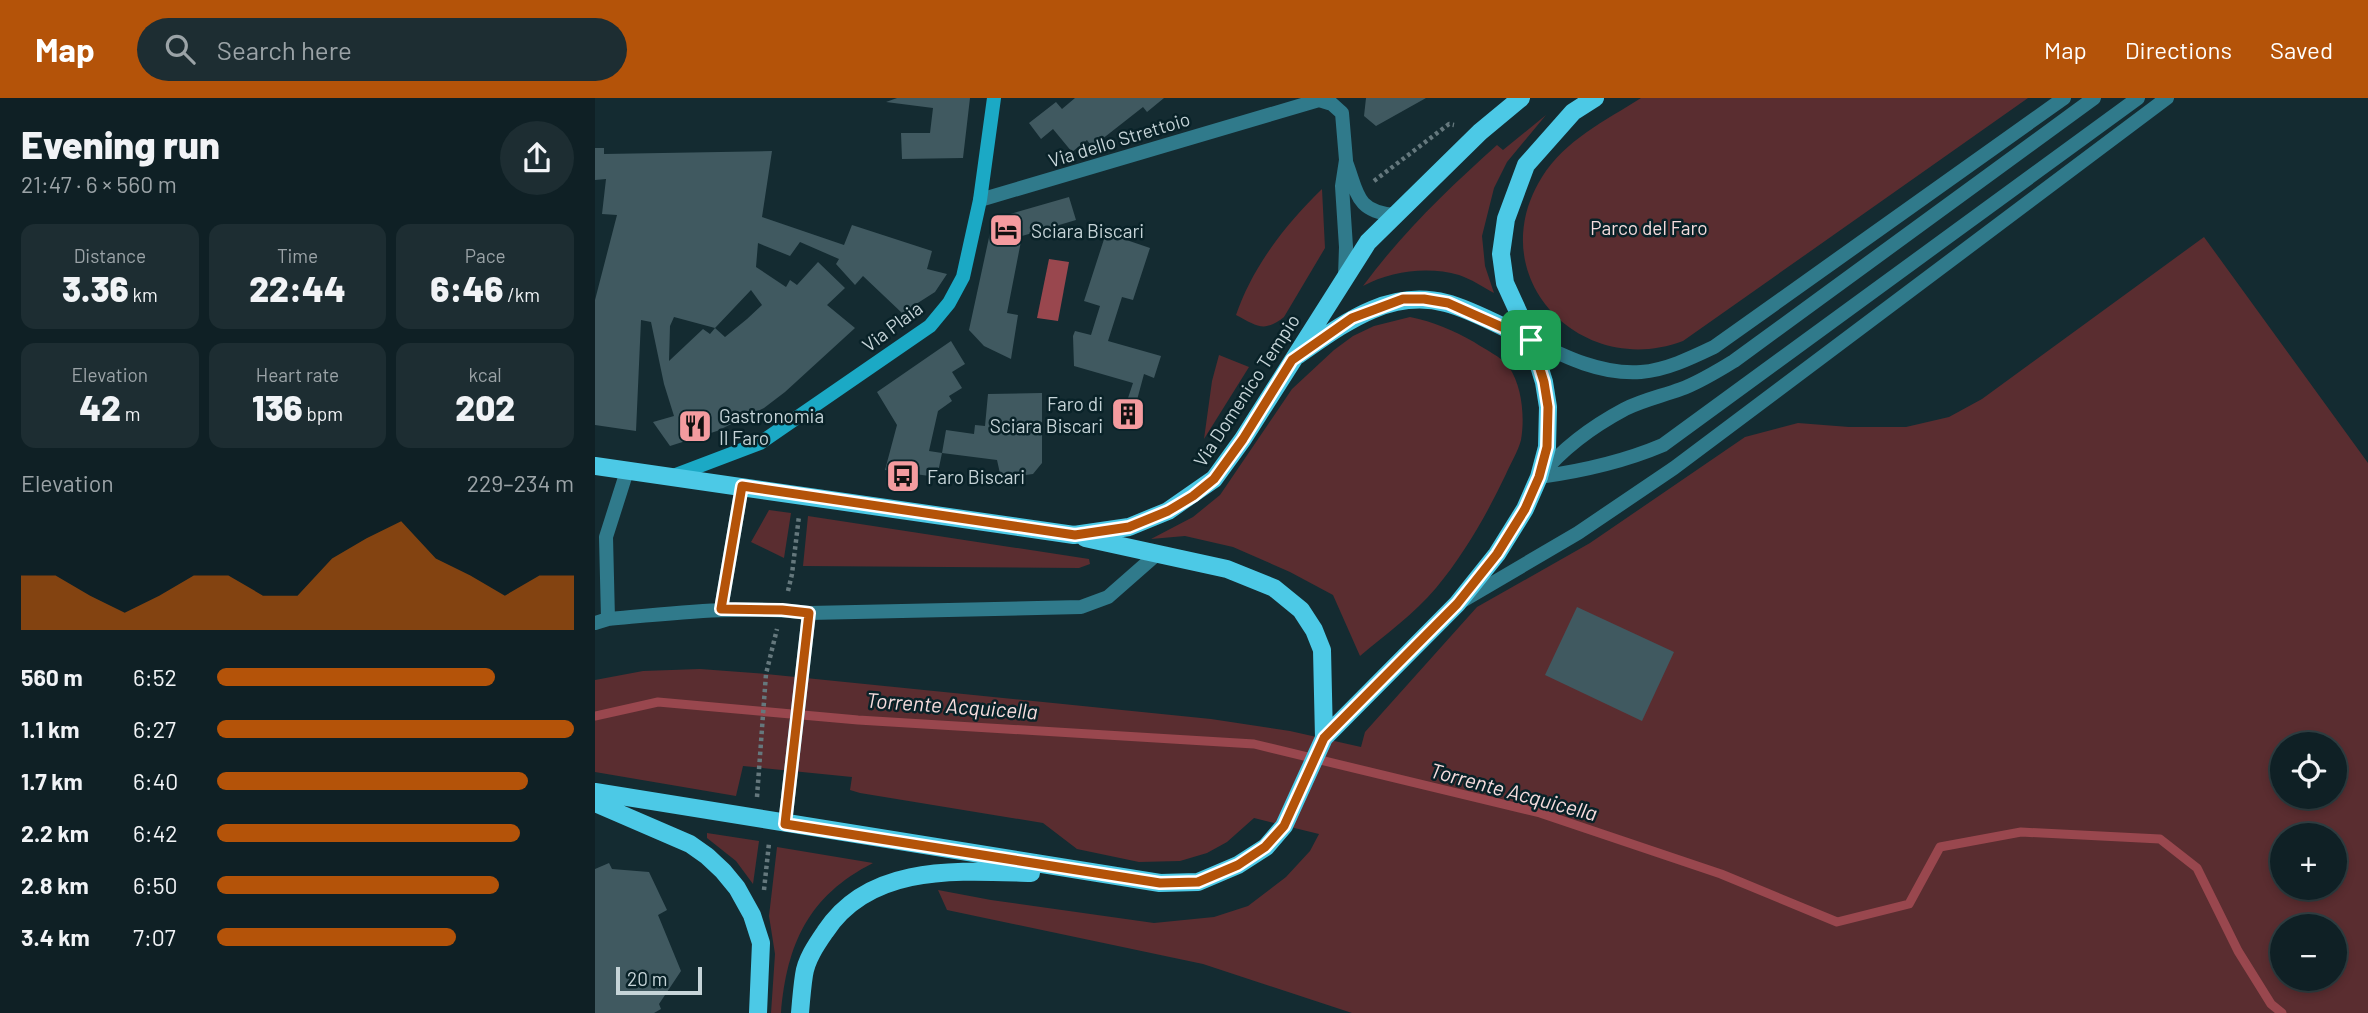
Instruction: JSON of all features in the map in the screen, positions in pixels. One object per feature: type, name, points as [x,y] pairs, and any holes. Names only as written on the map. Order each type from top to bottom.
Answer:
[{"type":"main road","name":"Via Domenico Tempio","points":[[595,466],[1075,535],[1129,527],[1168,511],[1214,479],[1243,439],[1368,242],[1480,132],[1521,98]]},
{"type":"main road","points":[[595,792],[1160,883],[1198,882],[1238,865],[1265,847],[1284,826],[1324,738],[1457,604],[1497,554],[1525,509],[1539,477],[1547,447],[1548,407],[1544,382],[1531,340],[1505,283],[1501,254],[1506,219],[1526,165],[1573,112],[1595,98]]},
{"type":"main road","points":[[1292,360],[1352,318],[1403,299],[1448,303],[1531,340]]},
{"type":"main road","points":[[1075,535],[1227,569],[1274,588],[1301,610],[1314,630],[1322,650],[1324,738]]},
{"type":"main road","points":[[595,803],[680,839],[707,856],[737,888],[752,915],[761,943],[758,1013]]},
{"type":"main road","points":[[595,816],[649,827]]},
{"type":"main road","points":[[800,1013],[804,973],[811,955],[836,915],[861,895],[890,883],[955,871],[1094,874]]},
{"type":"street","name":"Via Plaia","points":[[671,477],[760,443],[930,326],[949,303],[963,277],[980,200],[994,98]]},
{"type":"street","points":[[1531,340],[1564,356],[1607,370],[1642,372],[1681,362],[1714,347],[2064,98]]},
{"type":"street","points":[[1539,477],[1556,456],[1577,439],[1625,409],[1682,389],[1709,377],[1734,361],[2094,98]]},
{"type":"street","points":[[1539,477],[1631,459],[1663,445],[2137,98]]},
{"type":"street","points":[[1457,604],[1578,533],[1674,468],[2167,98]]},
{"type":"street","name":"Via dello Strettoio","points":[[980,200],[1319,100],[1332,104],[1342,113],[1346,160]]},
{"type":"street","points":[[1346,160],[1361,202],[1370,210],[1394,215]]},
{"type":"street","points":[[1345,276],[1342,186],[1346,160]]},
{"type":"street","points":[[627,471],[600,540],[601,621],[721,609],[809,613],[1080,607],[1108,597],[1157,554]]},
{"type":"street","points":[[721,609],[742,486]]},
{"type":"street","points":[[785,824],[809,613]]},
{"type":"path","points":[[1364,189],[1449,124],[1462,127]]},
{"type":"path","points":[[759,768],[766,674]]},
{"type":"path","points":[[752,915],[764,892],[769,842],[762,820]]},
{"type":"green space","name":"Parco del Faro","points":[[1641,98],[2028,98],[1683,341],[1645,349],[1609,346],[1577,332],[1551,311],[1532,283],[1523,250],[1526,214],[1542,177],[1551,164],[1587,132]]},
{"type":"green space","points":[[1546,115],[1507,162],[1494,188],[1482,236],[1485,266],[1494,293],[1463,277],[1435,271],[1398,274],[1363,286],[1426,212],[1461,178],[1497,145],[1503,150]]},
{"type":"green space","points":[[1322,189],[1325,248],[1284,317],[1271,325],[1260,326],[1236,315],[1251,280],[1271,247]]},
{"type":"green space","points":[[2204,237],[2368,463],[2368,1013],[1352,1013],[1203,964],[947,910],[938,890],[1154,923],[1214,917],[1248,906],[1286,877],[1310,851],[1319,834],[1254,818],[1227,842],[1207,853],[1180,861],[1139,862],[1077,849],[1043,823],[860,793],[850,790],[852,777],[743,766],[736,796],[595,772],[595,680],[643,671],[700,669],[1211,719],[1290,731],[1361,747],[1365,732],[1477,607],[1590,543],[1745,437],[1798,423],[1849,427],[1906,427],[1949,417],[1982,399]]},
{"type":"green space","points":[[1410,317],[1459,334],[1493,353],[1509,367],[1517,383],[1521,402],[1521,440],[1499,489],[1447,575],[1419,606],[1360,656],[1333,595],[1290,572],[1233,547],[1185,536],[1151,539],[1193,517],[1220,495],[1292,389],[1334,350],[1353,336],[1374,326]]},
{"type":"green space","points":[[1219,355],[1249,367],[1204,439],[1212,381]]},
{"type":"green space","points":[[769,510],[791,513],[784,558],[751,542]]},
{"type":"green space","points":[[808,516],[1089,559],[1090,564],[1079,568],[803,566]]},
{"type":"green space","points":[[707,833],[759,841],[753,884],[736,861],[707,838]]},
{"type":"green space","points":[[777,847],[873,863],[851,876],[817,907],[796,944],[784,988],[781,1013],[771,1013],[775,954],[769,916]]},
{"type":"shaded area","points":[[1049,259],[1069,262],[1058,321],[1037,318]]},
{"type":"building","points":[[897,98],[970,98],[963,158],[902,159],[901,133],[930,133],[933,108],[886,102]]},
{"type":"building","points":[[1075,98],[1164,98],[1147,112],[1143,107],[1092,147],[1087,140],[1072,152],[1053,129],[1041,139],[1029,123],[1056,102],[1062,109]]},
{"type":"building","points":[[1366,98],[1426,98],[1376,126],[1364,116]]},
{"type":"building","points":[[595,148],[604,148],[604,154],[772,151],[762,217],[844,245],[852,225],[932,251],[927,269],[947,274],[935,292],[902,313],[863,276],[855,285],[836,264],[839,259],[800,242],[790,256],[758,243],[756,267],[786,287],[790,280],[797,285],[818,262],[845,288],[827,305],[855,328],[764,408],[717,431],[670,446],[653,422],[674,416],[664,384],[651,322],[641,320],[636,431],[595,425],[595,300],[617,215],[602,214],[606,179],[595,180]],"holes":[[[751,290],[762,305],[725,337],[715,328]],[[674,317],[715,328],[710,334],[703,329],[669,361],[670,326]]]},
{"type":"building","points":[[1069,197],[1076,220],[1022,236],[1007,313],[1018,315],[1011,359],[984,346],[969,330],[993,219]]},
{"type":"building","points":[[1106,233],[1150,248],[1133,300],[1122,297],[1108,341],[1161,356],[1154,378],[1144,374],[1137,400],[1128,398],[1133,383],[1074,366],[1075,331],[1091,335],[1100,306],[1084,301]]},
{"type":"building","points":[[951,341],[965,364],[952,372],[962,388],[949,396],[952,401],[938,411],[929,451],[942,453],[937,477],[885,470],[897,425],[877,392]]},
{"type":"building","points":[[1042,393],[1042,463],[1033,474],[1001,478],[997,460],[942,453],[946,430],[974,434],[975,425],[985,426],[988,394]]},
{"type":"building","name":"Faro di Sciara Biscari","points":[[1128,403],[1135,406],[1138,413],[1135,420],[1128,423],[1121,420],[1118,413],[1121,406]]},
{"type":"building","points":[[1577,607],[1674,652],[1642,721],[1545,675]]},
{"type":"building","points":[[609,863],[612,869],[649,872],[667,910],[658,915],[681,971],[659,1004],[661,1009],[654,1013],[595,1013],[595,869]]},
{"type":"waterway","name":"Torrente Acquicella","points":[[595,716],[658,702],[858,720],[1254,744],[1540,813],[1721,874],[1837,922],[1909,904],[1940,847],[2021,832],[2160,839],[2197,868],[2238,951],[2271,1004],[2282,1013]]},
{"type":"place","name":"Sciara Biscari","points":[[1006,230]]},
{"type":"place","name":"Faro di Sciara Biscari","points":[[1128,414]]},
{"type":"place","name":"Gastronomia Il Faro","points":[[695,426]]},
{"type":"place","name":"Faro Biscari","points":[[903,476]]},
{"type":"route","points":[[1403,299],[1424,299],[1448,303],[1531,340],[1544,382],[1548,407],[1547,447],[1539,477],[1525,509],[1497,554],[1457,604],[1324,738],[1284,826],[1265,847],[1238,865],[1198,882],[1160,883],[785,824],[809,613],[721,609],[742,486],[1075,535],[1129,527],[1168,511],[1214,479],[1243,439],[1292,360],[1352,318],[1403,299]]}]
